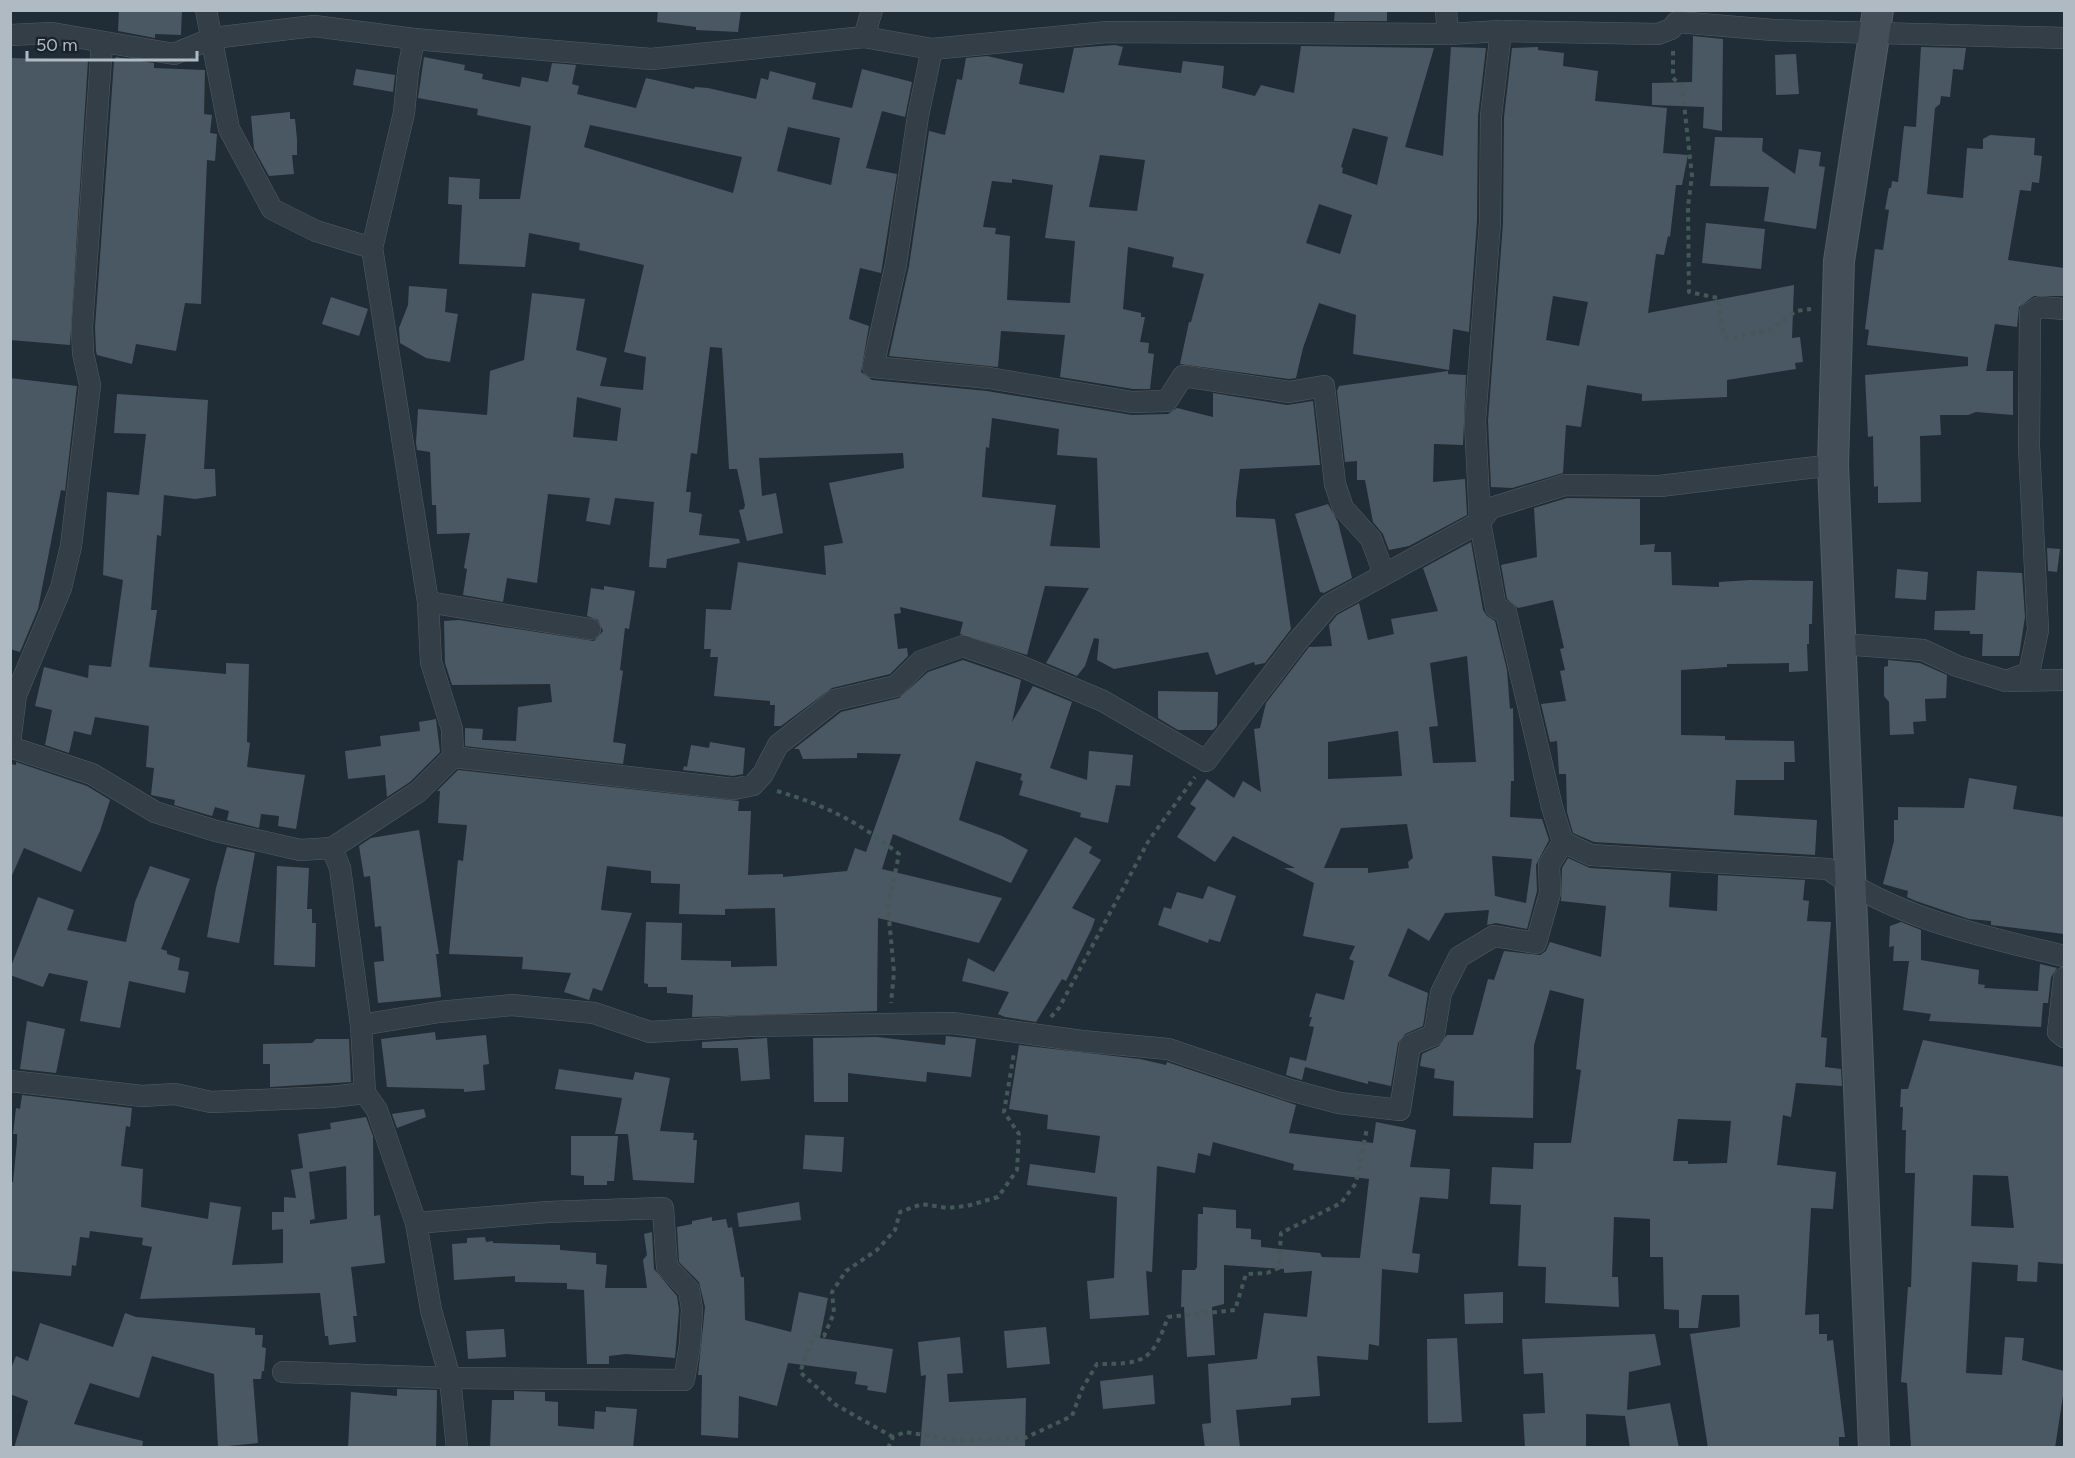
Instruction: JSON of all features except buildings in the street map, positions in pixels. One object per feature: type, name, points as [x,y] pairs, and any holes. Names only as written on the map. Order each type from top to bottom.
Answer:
[{"type":"main road","points":[[1874,1448],[1833,465],[1839,261],[1876,22]]},
{"type":"street","points":[[206,10],[229,129],[272,209],[316,231],[372,249]]},
{"type":"street","points":[[864,37],[872,10]]},
{"type":"street","points":[[1446,10],[1448,34]]},
{"type":"street","points":[[10,35],[52,33],[102,44],[174,54],[213,38],[278,20],[414,39],[651,59],[864,37],[933,49],[1107,32],[1448,34],[1501,31],[1658,34],[1671,29],[1677,22],[1773,30],[1876,22],[2064,38]]},
{"type":"street","points":[[361,1025],[439,1012],[512,1005],[594,1013],[650,1032],[780,1025],[888,1026],[952,1023],[1082,1041],[1168,1048],[1290,1090],[1371,1108],[1400,1110],[1410,1045],[1434,1035],[1441,993],[1459,957],[1494,936],[1536,943],[1550,892],[1550,865],[1563,842],[1552,807],[1506,612],[1496,608],[1480,522],[1475,421],[1490,222],[1491,116],[1501,31]]},
{"type":"street","points":[[102,44],[82,327],[83,353],[90,385],[71,546],[61,588],[16,695],[10,745],[92,774],[155,812],[206,828],[300,850],[332,848],[418,792],[453,758],[452,729],[431,662],[428,602],[372,249],[404,113],[414,39]]},
{"type":"street","points":[[933,49],[918,116],[896,264],[873,367],[989,378],[1132,402],[1167,401],[1183,376],[1289,392],[1324,386],[1335,484],[1343,508],[1371,539],[1384,574]]},
{"type":"street","points":[[2006,681],[2029,673],[2038,630],[2029,446],[2030,314],[2040,307],[2064,309]]},
{"type":"street","points":[[453,758],[734,789],[753,785],[763,774],[778,745],[835,700],[896,686],[921,661],[963,646],[1015,664],[1103,701],[1206,761],[1297,642],[1329,605],[1480,522],[1491,508],[1565,484],[1660,486],[1833,465]]},
{"type":"street","points":[[428,602],[590,629]]},
{"type":"street","points":[[1842,644],[1923,650],[1957,666],[2006,681],[2064,680]]},
{"type":"street","points":[[1563,842],[1591,855],[1828,869],[1852,886],[1941,926],[2064,956]]},
{"type":"street","points":[[332,848],[340,868],[361,1025],[365,1093],[377,1110],[416,1223],[431,1310],[450,1378],[457,1448]]},
{"type":"street","points":[[2064,978],[2058,1032],[2064,1037]]},
{"type":"street","points":[[10,1081],[142,1096],[175,1094],[210,1102],[331,1097],[353,1092],[365,1093]]},
{"type":"street","points":[[283,1372],[450,1378],[684,1380],[690,1344],[692,1308],[689,1290],[668,1267],[663,1208],[548,1212],[416,1223]]},
{"type":"path","points":[[1671,29],[1673,78],[1682,86],[1692,176],[1688,206],[1689,292],[1718,298],[1722,328],[1727,339],[1770,330],[1796,311],[1838,308]]},
{"type":"path","points":[[893,1437],[836,1405],[800,1372],[814,1336],[824,1336],[834,1313],[832,1292],[846,1271],[877,1250],[895,1230],[900,1212],[922,1204],[947,1208],[967,1206],[998,1197],[1017,1170],[1019,1134],[1004,1112],[1019,1032],[1043,1026],[1059,1008],[1149,840],[1206,761]]},
{"type":"path","points":[[753,785],[824,805],[873,834],[899,854],[888,908],[894,972],[888,1026]]},
{"type":"path","points":[[888,1448],[893,1437],[905,1432],[956,1440],[1025,1438],[1072,1416],[1082,1389],[1097,1364],[1132,1364],[1157,1347],[1168,1317],[1235,1310],[1246,1274],[1267,1273],[1278,1268],[1281,1233],[1341,1203],[1356,1183],[1371,1108]]}]
